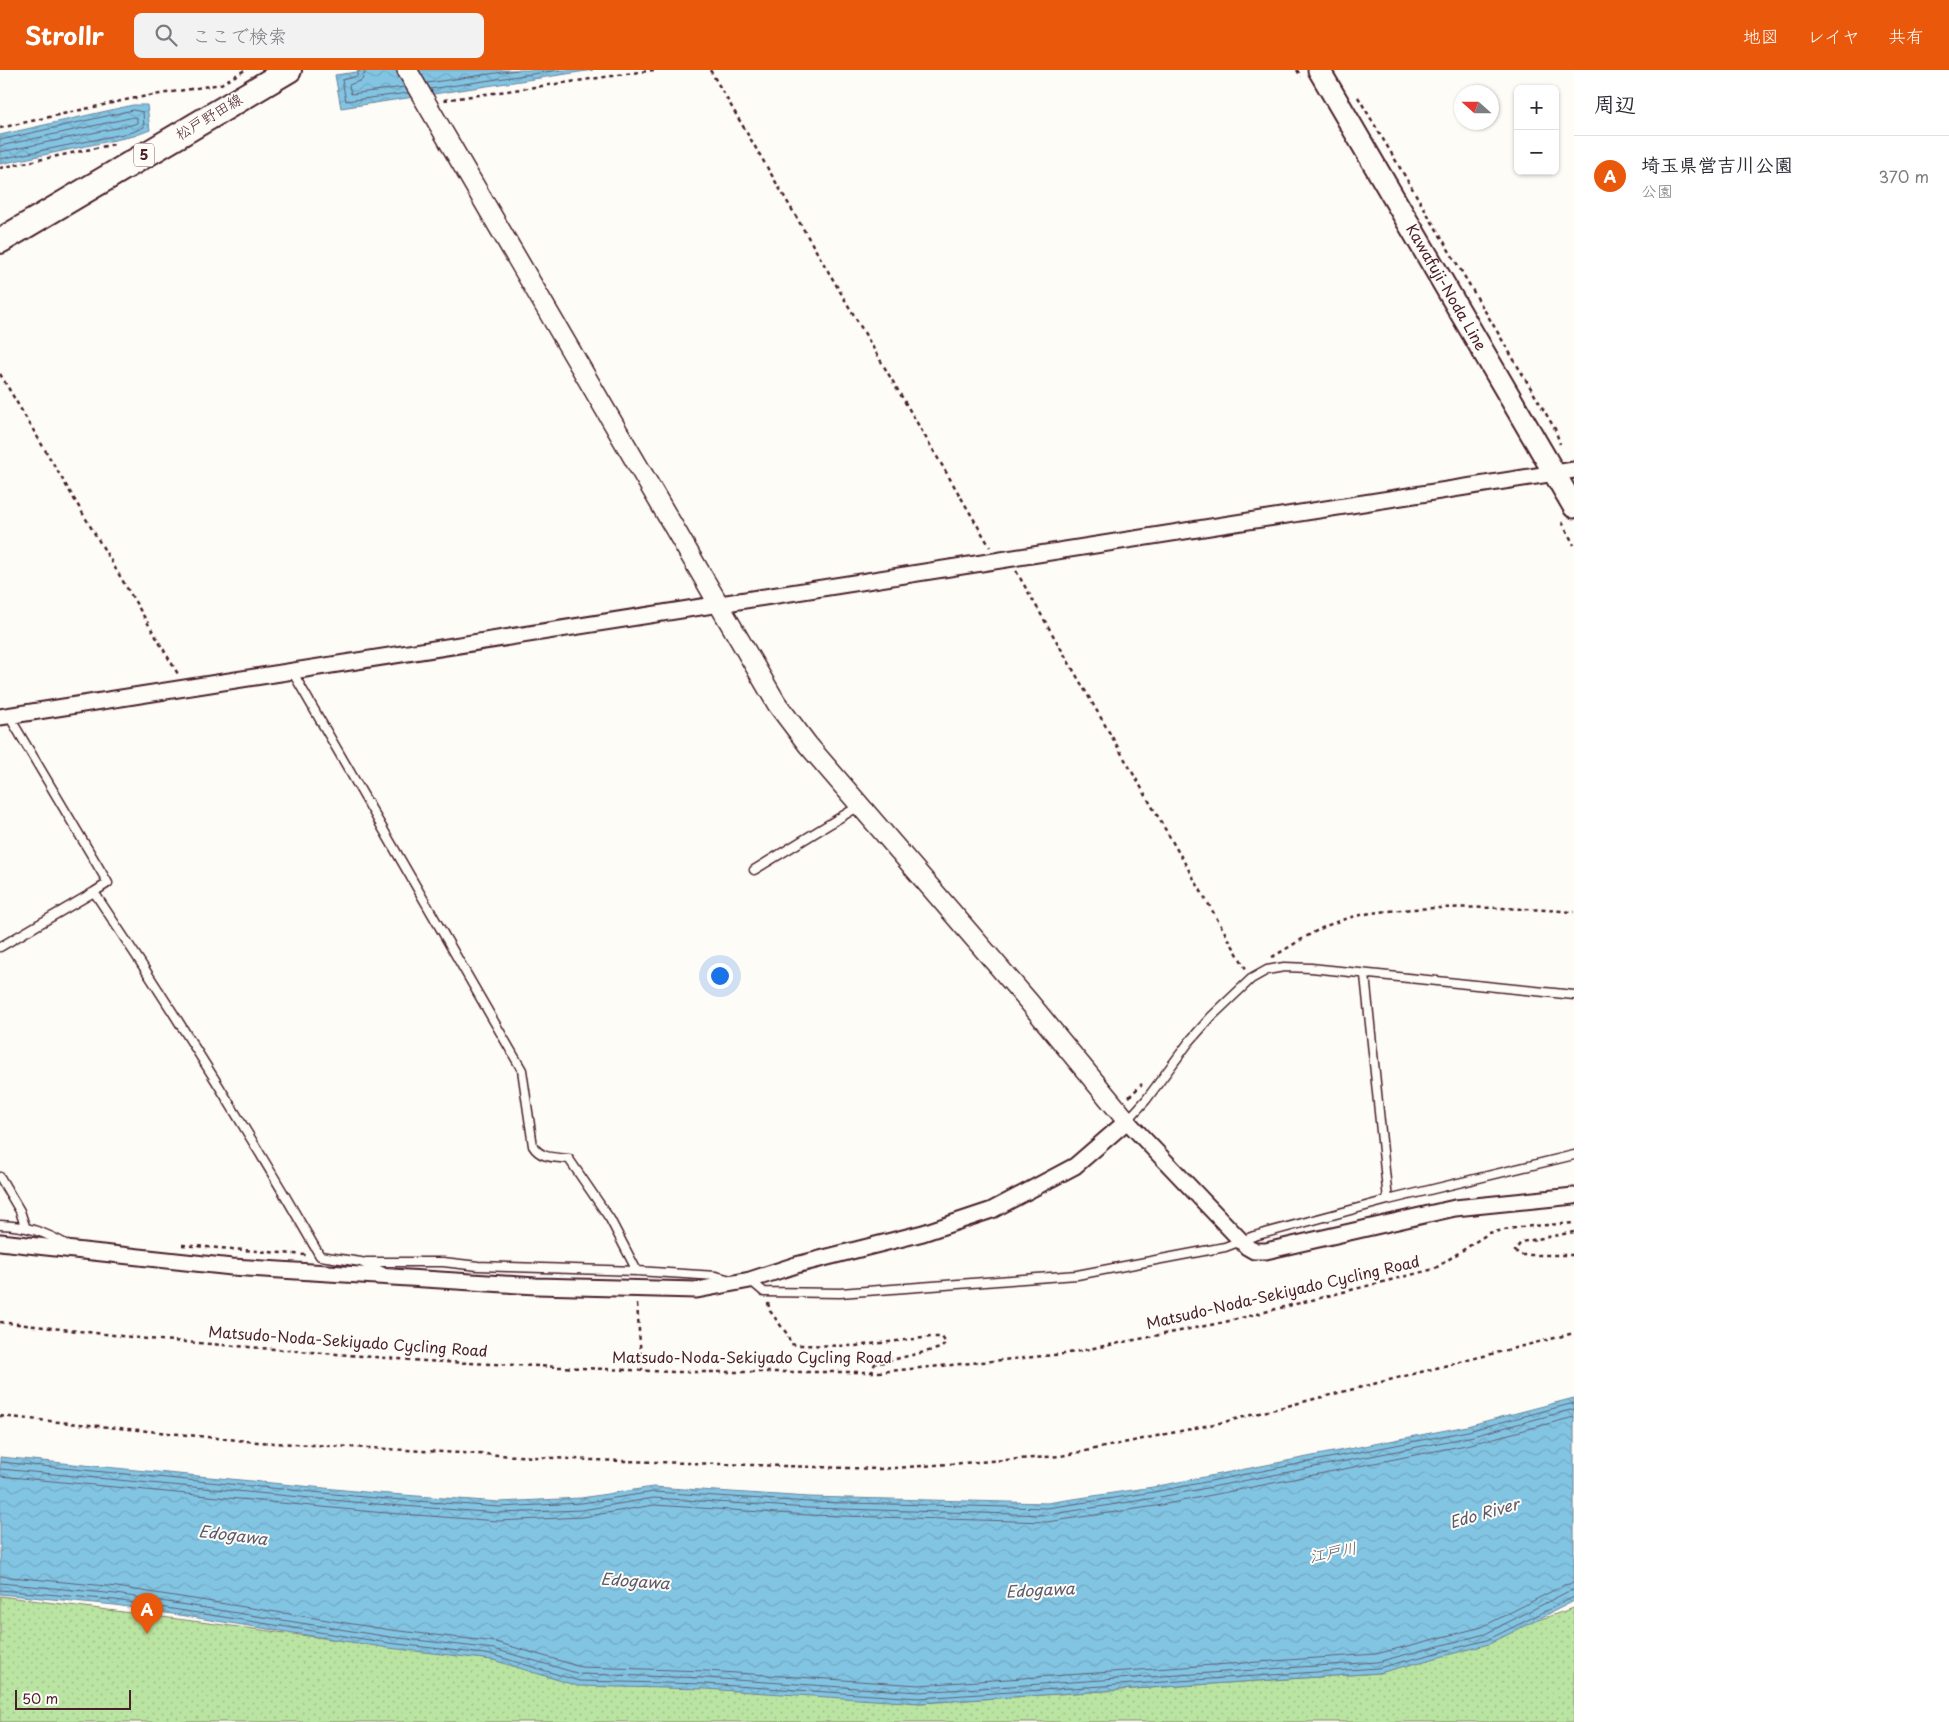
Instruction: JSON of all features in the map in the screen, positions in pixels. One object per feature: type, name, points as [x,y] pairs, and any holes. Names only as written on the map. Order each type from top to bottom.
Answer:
[{"type":"main road","name":"松戸野田線","points":[[0,241],[288,70]]},
{"type":"main road","name":"Kawafuji-Noda Line","points":[[1319,70],[1567,472],[1574,507]]},
{"type":"street","points":[[407,70],[718,606],[777,704],[808,746],[1029,1002],[1127,1121],[1240,1240],[1254,1252],[1266,1251],[1455,1208],[1574,1196]]},
{"type":"street","points":[[4,717],[1567,472]]},
{"type":"street","points":[[0,1242],[232,1267],[324,1272],[398,1279],[635,1290],[697,1290],[744,1281],[923,1233],[992,1210],[1075,1166],[1127,1121]]},
{"type":"lane","points":[[292,673],[522,1070],[533,1146],[537,1153],[544,1156],[569,1159],[610,1219],[637,1271]]},
{"type":"lane","points":[[0,947],[108,883],[4,717]]},
{"type":"lane","points":[[754,870],[859,806]]},
{"type":"lane","points":[[94,892],[170,1006],[256,1144],[320,1256],[362,1262],[443,1262],[478,1266],[637,1271],[716,1276],[744,1281],[768,1292],[840,1293],[1076,1275],[1225,1247],[1240,1240],[1388,1200],[1574,1154]]},
{"type":"lane","points":[[1127,1121],[1194,1036],[1228,999],[1251,979],[1267,970],[1284,967],[1574,995]]},
{"type":"lane","points":[[1365,975],[1388,1200]]},
{"type":"lane","points":[[0,1177],[20,1211],[25,1226]]},
{"type":"lane","points":[[0,1225],[25,1226],[56,1238],[77,1251]]},
{"type":"lane","points":[[362,1262],[398,1279]]},
{"type":"path","points":[[0,128],[130,99],[221,84],[245,70]]},
{"type":"path","points":[[426,103],[654,70]]},
{"type":"path","points":[[710,70],[1004,560],[1251,979]]},
{"type":"path","points":[[1357,96],[1554,429],[1567,472]]},
{"type":"path","points":[[0,168],[115,144]]},
{"type":"path","points":[[0,374],[187,688]]},
{"type":"path","name":"Matsudo-Noda-Sekiyado Cycling Road","points":[[0,1322],[148,1338],[424,1361],[642,1370],[872,1372],[1064,1354],[1225,1322],[1434,1269],[1490,1233],[1520,1227],[1574,1223]]},
{"type":"path","points":[[1574,1232],[1521,1242],[1516,1251],[1522,1254],[1574,1255]]},
{"type":"path","points":[[635,1290],[642,1370]]},
{"type":"path","points":[[768,1292],[767,1301],[770,1311],[784,1329],[791,1344],[855,1346],[931,1337],[942,1337],[945,1340],[946,1343],[941,1348],[875,1364],[872,1372]]},
{"type":"path","points":[[0,1416],[258,1442],[591,1460],[880,1469],[1061,1456],[1224,1422],[1574,1333]]},
{"type":"green space","points":[[0,1596],[493,1660],[920,1703],[1379,1673],[1574,1608],[1574,1722],[0,1722]]},
{"type":"water","points":[[371,70],[593,70],[341,108],[335,75]]},
{"type":"water","points":[[133,105],[147,105],[150,130],[134,136],[0,164],[0,135]]},
{"type":"water","points":[[1574,1398],[1574,1601],[1489,1644],[1379,1673],[920,1703],[705,1689],[578,1686],[493,1660],[389,1648],[115,1605],[0,1594],[0,1457],[376,1493],[499,1502],[581,1498],[653,1487],[809,1497],[1047,1503],[1153,1487],[1467,1426]]},
{"type":"place","name":"埼玉県営吉川公園","points":[[147,1634]]},
{"type":"water label","name":"Edo River","points":[[1484,1513]]},
{"type":"water label","name":"Edogawa","points":[[233,1535]]},
{"type":"water label","name":"江戸川","points":[[1333,1552]]},
{"type":"water label","name":"Edogawa","points":[[635,1581]]},
{"type":"water label","name":"Edogawa","points":[[1040,1590]]}]
